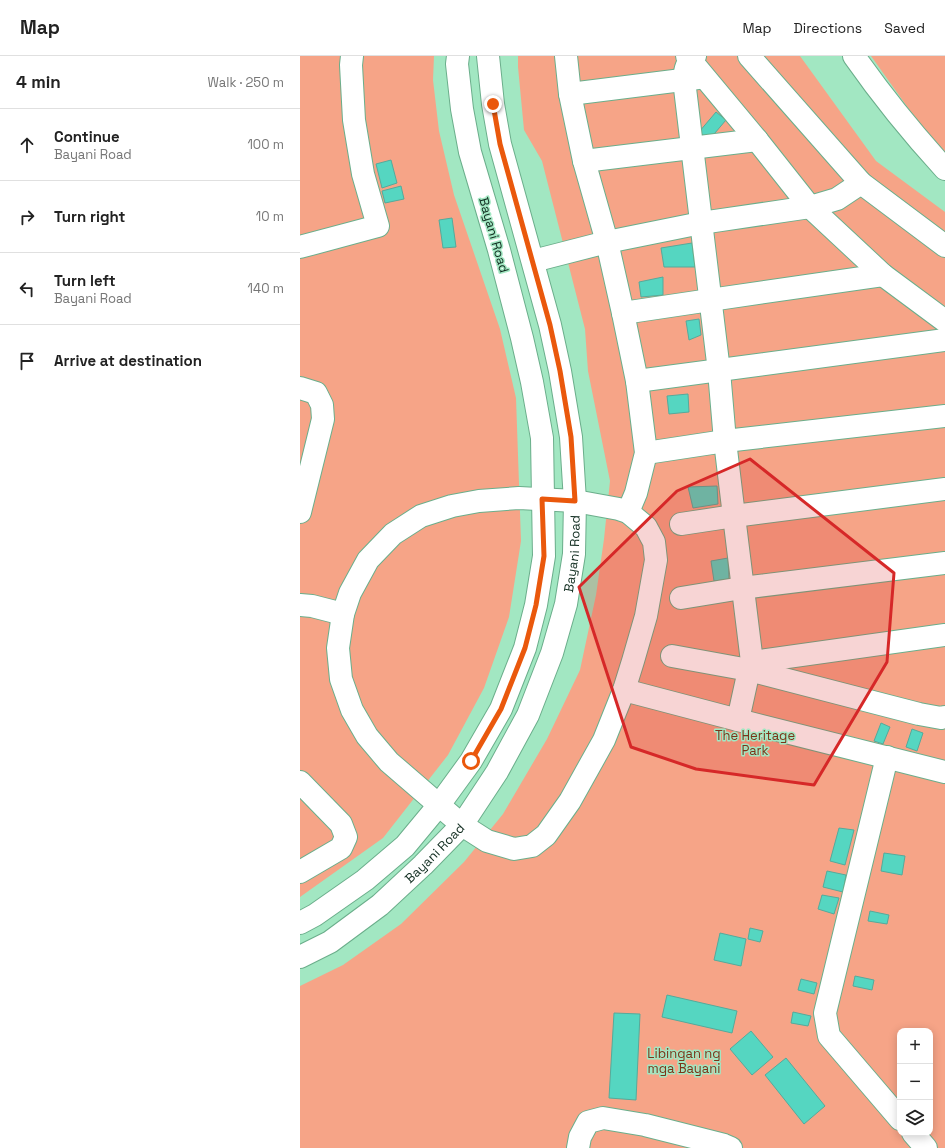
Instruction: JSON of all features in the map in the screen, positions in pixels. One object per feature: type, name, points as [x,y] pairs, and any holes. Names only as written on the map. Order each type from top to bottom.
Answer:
[{"type":"main road","points":[[300,247],[378,226],[363,174],[354,120],[352,56]]},
{"type":"main road","name":"Bayani Road","points":[[300,923],[315,915],[365,880],[405,846],[439,805],[471,761],[501,709],[525,648],[536,605],[544,556],[542,438],[522,338],[499,250],[470,152],[462,110],[457,64],[458,56]]},
{"type":"main road","name":"Bayani Road","points":[[300,957],[330,942],[380,905],[423,865],[462,825],[497,772],[528,715],[552,653],[566,604],[573,561],[575,501],[571,437],[560,371],[550,325],[500,144],[493,104],[488,56]]},
{"type":"main road","points":[[566,56],[570,94],[584,162],[607,242],[637,381],[646,453],[636,493],[628,512]]},
{"type":"main road","points":[[750,56],[861,183],[945,246]]},
{"type":"main road","points":[[854,56],[903,122],[945,169]]},
{"type":"main road","points":[[570,94],[692,66]]},
{"type":"main road","points":[[692,66],[757,140],[810,207],[883,275],[945,321]]},
{"type":"main road","points":[[692,66],[692,147],[719,370],[725,441],[750,666],[738,720]]},
{"type":"main road","points":[[584,162],[692,147],[757,140]]},
{"type":"main road","points":[[533,261],[607,242],[702,224],[810,207],[837,199],[861,183]]},
{"type":"main road","points":[[623,313],[883,275]]},
{"type":"main road","points":[[637,381],[945,340]]},
{"type":"main road","points":[[300,388],[316,393],[322,405],[323,418],[300,512]]},
{"type":"main road","points":[[646,453],[725,441],[945,416]]},
{"type":"main road","points":[[681,524],[945,489]]},
{"type":"main road","points":[[519,498],[575,501],[628,512],[646,527],[654,542],[656,560],[646,616],[624,690],[604,740],[570,801],[546,835],[532,846],[514,849],[487,841],[462,825],[389,762],[367,736],[352,710],[341,679],[338,648],[344,614],[350,593],[368,560],[393,534],[421,516],[452,506],[479,501],[519,498]]},
{"type":"main road","points":[[681,598],[742,588],[945,563]]},
{"type":"main road","points":[[300,605],[312,606],[344,614]]},
{"type":"main road","points":[[750,666],[945,635]]},
{"type":"main road","points":[[672,656],[750,666],[919,714],[941,718],[945,717]]},
{"type":"main road","points":[[624,690],[945,772]]},
{"type":"main road","points":[[887,757],[825,1013],[829,1036],[897,1115]]},
{"type":"main road","points":[[300,782],[341,824],[346,837],[341,848],[300,872]]},
{"type":"main road","points":[[578,1148],[580,1137],[588,1122],[603,1118],[645,1125],[731,1148]]},
{"type":"main road","points":[[915,1136],[926,1148]]},
{"type":"highlighted area","points":[[750,459],[894,573],[887,662],[814,785],[696,769],[631,747],[579,587],[677,491]]},
{"type":"green space","points":[[300,56],[434,56],[433,80],[439,131],[454,195],[500,329],[516,398],[521,541],[509,617],[484,688],[448,755],[383,838],[300,897]]},
{"type":"green space","name":"The Heritage Park","points":[[518,56],[800,56],[876,161],[945,212],[945,1148],[300,1148],[300,986],[343,965],[401,924],[464,862],[503,814],[547,739],[580,670],[596,595],[610,481],[588,371],[585,329],[542,161],[524,130]]},
{"type":"green space","points":[[871,56],[945,56],[945,154],[933,143]]},
{"type":"building","points":[[716,112],[726,120],[709,140],[699,132]]},
{"type":"building","points":[[391,160],[397,183],[382,188],[376,164]]},
{"type":"building","points":[[401,186],[404,199],[385,203],[382,191]]},
{"type":"building","points":[[452,218],[456,247],[443,248],[439,220]]},
{"type":"building","points":[[692,243],[695,267],[664,267],[661,248]]},
{"type":"building","points":[[663,277],[663,295],[641,297],[639,282]]},
{"type":"building","points":[[699,319],[701,335],[689,340],[686,321]]},
{"type":"building","points":[[688,394],[689,412],[669,414],[667,396]]},
{"type":"building","points":[[717,486],[718,504],[693,508],[688,487]]},
{"type":"building","points":[[728,558],[729,579],[714,581],[711,561]]},
{"type":"building","points":[[881,723],[890,727],[883,744],[874,741]]},
{"type":"building","points":[[912,729],[923,733],[917,751],[906,747]]},
{"type":"building","points":[[839,828],[854,830],[845,865],[830,861]]},
{"type":"building","points":[[884,853],[905,856],[902,875],[881,871]]},
{"type":"building","points":[[827,871],[846,875],[843,892],[823,887]]},
{"type":"building","points":[[822,895],[839,898],[834,914],[818,909]]},
{"type":"building","points":[[870,911],[889,915],[887,924],[868,921]]},
{"type":"building","points":[[750,928],[763,931],[760,942],[748,939]]},
{"type":"building","points":[[720,933],[746,939],[741,966],[714,960]]},
{"type":"building","points":[[855,976],[874,980],[872,990],[853,986]]},
{"type":"building","points":[[801,979],[817,983],[814,994],[798,990]]},
{"type":"building","points":[[667,995],[737,1011],[732,1033],[662,1017]]},
{"type":"building","points":[[793,1012],[811,1016],[808,1026],[791,1023]]},
{"type":"building","points":[[614,1013],[640,1014],[636,1100],[609,1098]]},
{"type":"building","points":[[751,1031],[773,1057],[752,1075],[730,1049]]},
{"type":"building","points":[[786,1058],[825,1106],[804,1124],[765,1075]]},
{"type":"route","points":[[471,761],[501,709],[525,648],[536,605],[544,556],[542,499],[575,501],[571,437],[560,371],[550,325],[500,144],[493,104]]},
{"type":"park label","name":"Libingan ng mga Bayani","points":[[684,1060]]}]
